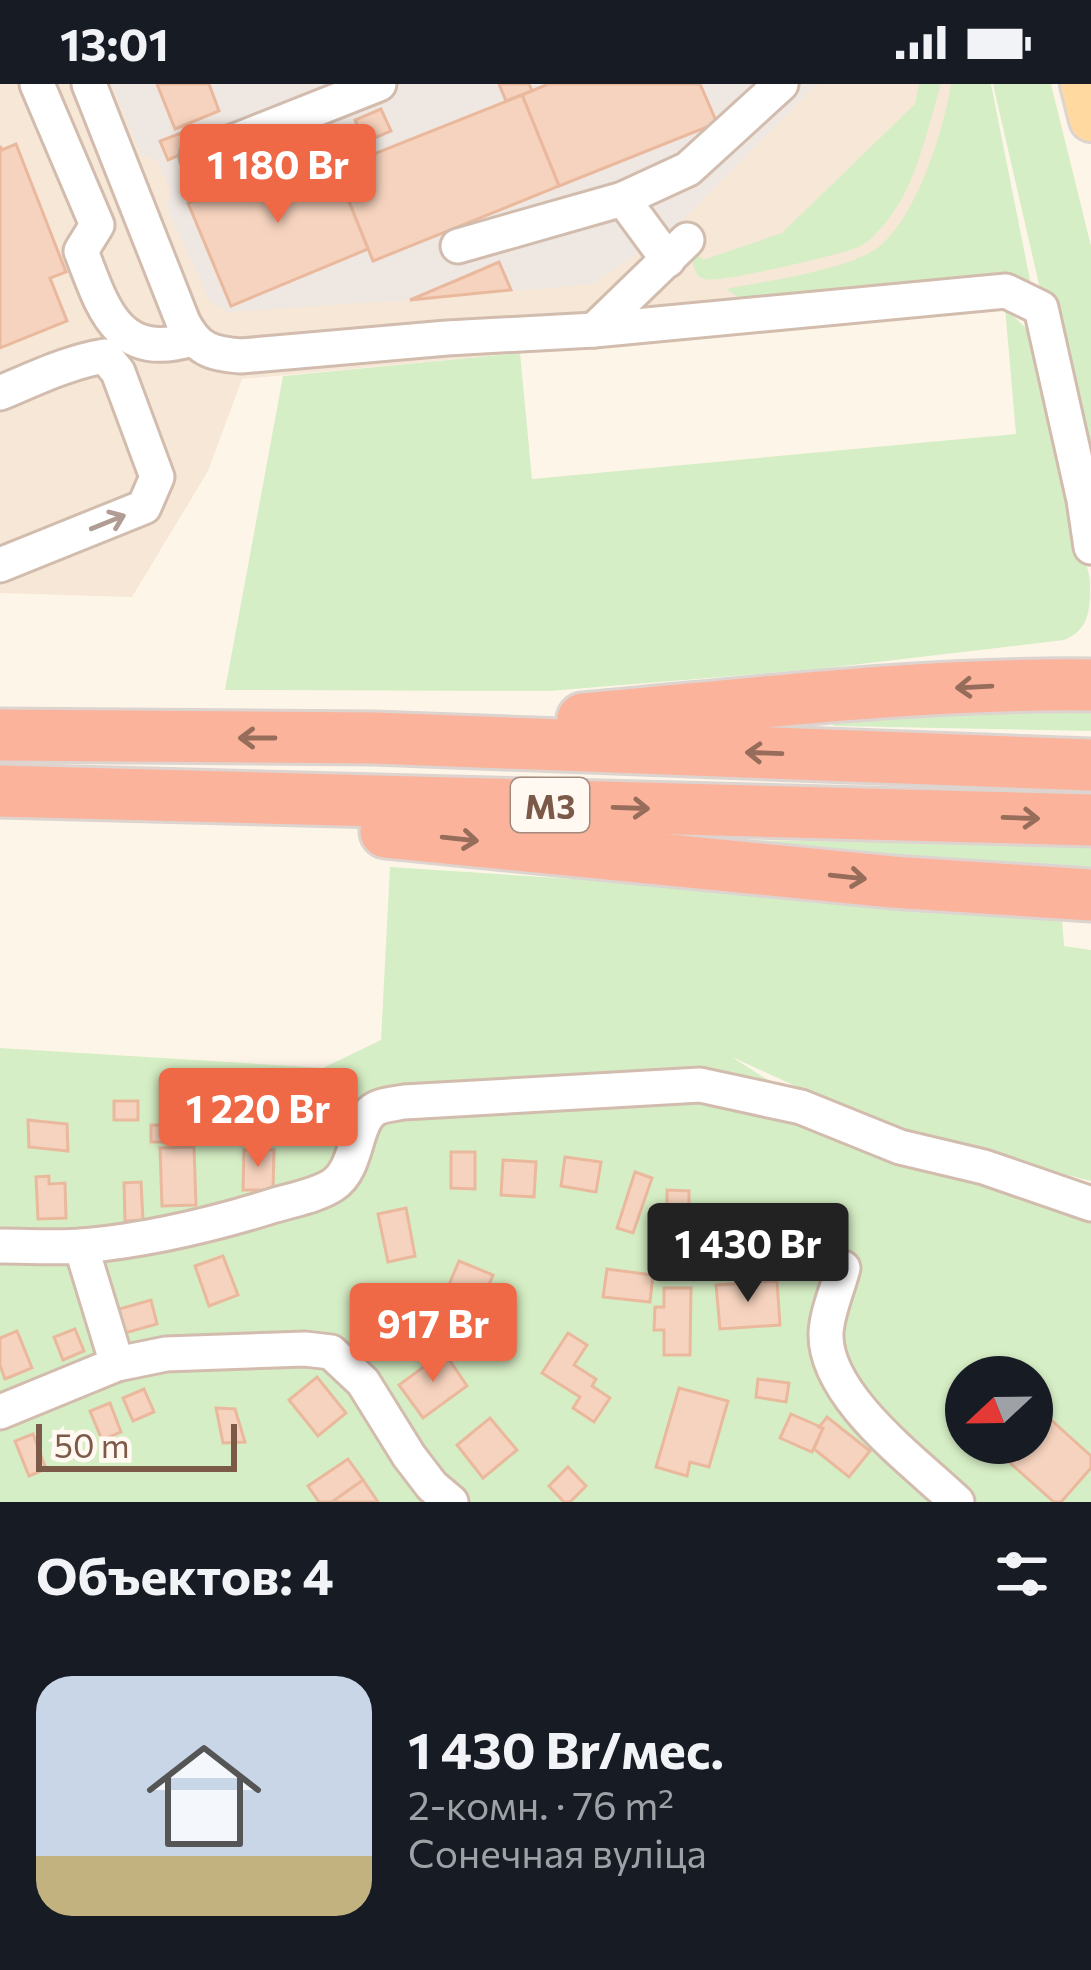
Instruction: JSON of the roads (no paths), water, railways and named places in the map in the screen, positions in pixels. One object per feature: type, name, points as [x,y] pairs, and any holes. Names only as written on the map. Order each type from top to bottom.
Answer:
[{"type":"highway","points":[[374,739],[898,691],[1091,686]]},
{"type":"highway","name":"М3","points":[[0,735],[374,739],[1091,765]]},
{"type":"highway","points":[[5,791],[892,882],[1091,895]]},
{"type":"highway","name":"М3","points":[[5,791],[1091,820]]},
{"type":"main road","points":[[1082,84],[1091,120]]},
{"type":"street","points":[[37,84],[97,225],[82,250],[113,323],[142,344],[168,346],[192,339]]},
{"type":"street","points":[[89,84],[183,322],[192,339],[215,354],[241,356],[594,330],[1006,291],[1041,308],[1091,547]]},
{"type":"street","points":[[197,156],[379,84]]},
{"type":"street","points":[[458,246],[623,200],[688,169],[781,84]]},
{"type":"street","points":[[594,330],[678,250],[623,200]]},
{"type":"street","points":[[0,393],[104,356],[118,372],[157,477],[144,508],[0,566]]},
{"type":"street","points":[[0,1246],[81,1246],[228,1220],[333,1185],[355,1156],[367,1115],[379,1107],[700,1085],[801,1107],[900,1147],[983,1167],[1091,1204]]},
{"type":"street","points":[[81,1246],[117,1364]]},
{"type":"street","points":[[843,1268],[826,1334],[835,1375],[853,1403],[957,1502]]},
{"type":"street","points":[[0,1412],[117,1364],[166,1354],[332,1352],[363,1382],[409,1456],[451,1502]]}]
